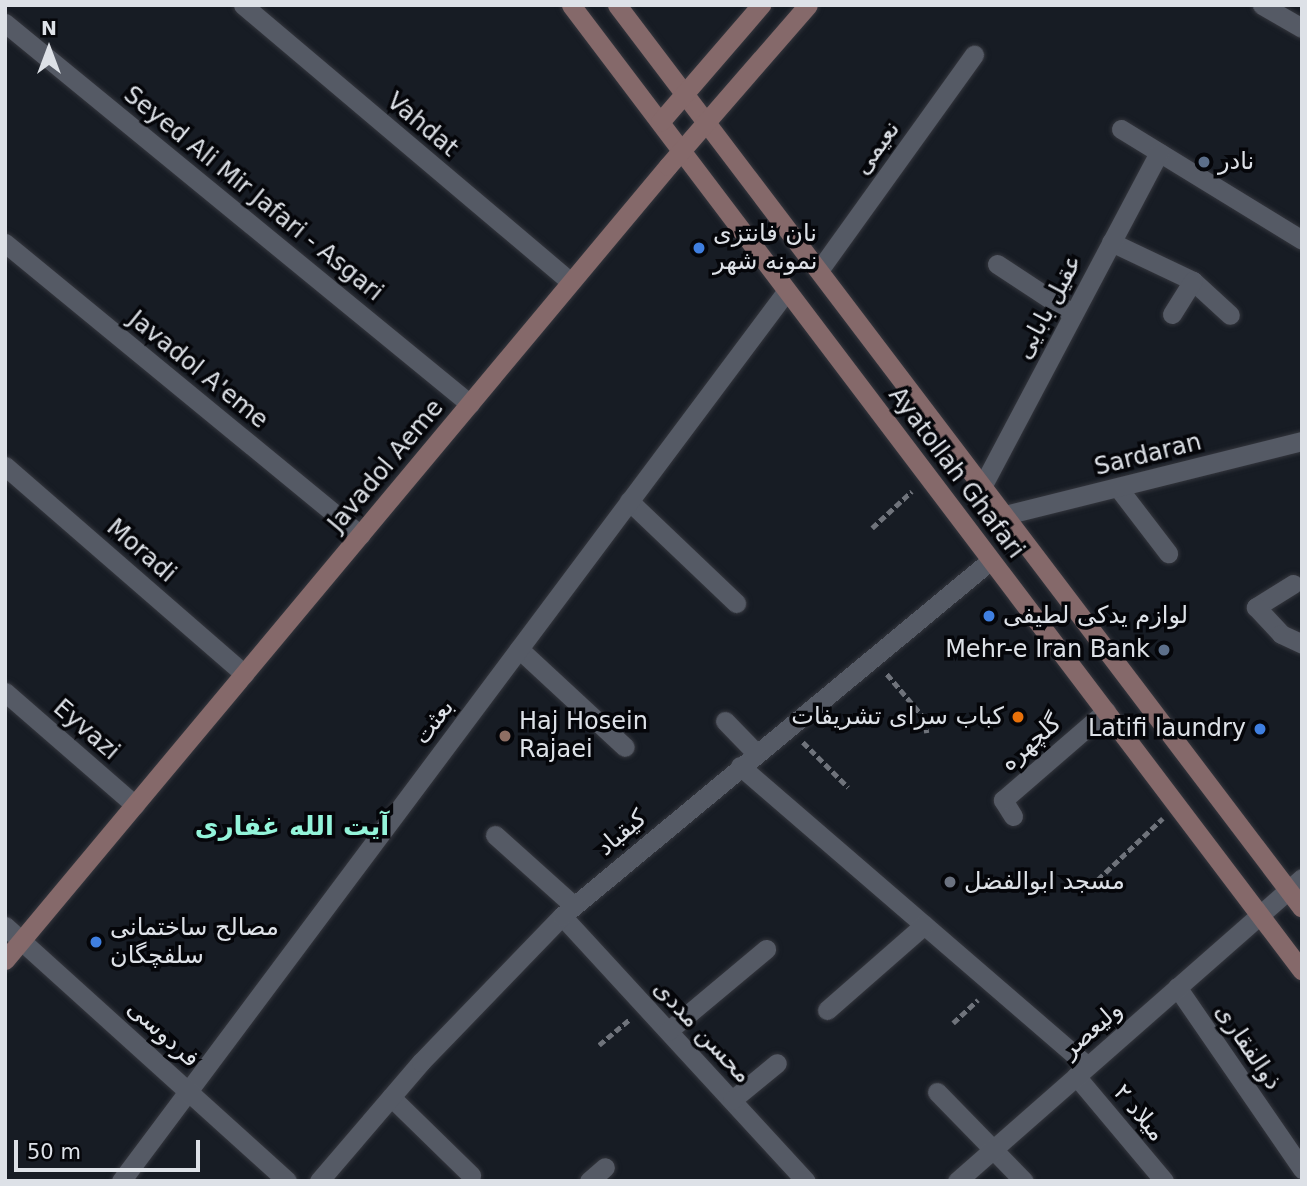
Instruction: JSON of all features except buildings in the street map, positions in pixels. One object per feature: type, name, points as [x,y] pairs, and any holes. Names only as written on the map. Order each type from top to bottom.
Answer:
[{"type":"main road","name":"Ayatollah Ghafari","points":[[571,5],[785,293],[928,477],[1302,971]]},
{"type":"main road","name":"Ayatollah Ghafari","points":[[617,5],[1005,515],[1295,884],[1302,908]]},
{"type":"main road","points":[[660,122],[761,5]]},
{"type":"main road","name":"Javadol Aeme","points":[[5,960],[681,150],[808,5]]},
{"type":"street","name":"Vahdat","points":[[243,5],[571,282]]},
{"type":"street","points":[[1262,5],[1302,28]]},
{"type":"street","name":"Seyed Ali Mir Jafari - Asgari","points":[[5,23],[470,404]]},
{"type":"street","name":"نعیمی","points":[[820,269],[974,55]]},
{"type":"street","points":[[1121,129],[1302,240]]},
{"type":"street","name":"عقیل بابایی","points":[[983,485],[1159,153]]},
{"type":"street","points":[[1111,242],[1193,281],[1230,315]]},
{"type":"street","name":"Javadol A'eme","points":[[5,243],[360,535]]},
{"type":"street","points":[[997,264],[1073,314]]},
{"type":"street","points":[[1172,314],[1193,281]]},
{"type":"street","name":"بعثت","points":[[121,1181],[785,293]]},
{"type":"street","name":"Sardaran","points":[[1005,515],[1119,489],[1302,441]]},
{"type":"street","name":"Moradi","points":[[5,466],[244,674]]},
{"type":"street","points":[[1119,489],[1168,553]]},
{"type":"street","points":[[629,501],[736,603]]},
{"type":"street","name":"کیقباد","points":[[319,1181],[391,1097],[568,911],[991,560]]},
{"type":"street","points":[[1293,584],[1256,607],[1281,634],[1302,644]]},
{"type":"street","points":[[519,649],[625,747]]},
{"type":"street","name":"Eyvazi","points":[[5,692],[135,805]]},
{"type":"street","name":"گلچهره","points":[[1013,816],[1003,800],[1105,712]]},
{"type":"street","points":[[725,721],[756,753]]},
{"type":"street","points":[[740,766],[993,985],[1082,1071]]},
{"type":"street","name":"محسن مددی","points":[[495,835],[568,911],[668,1031],[806,1181]]},
{"type":"street","name":"ولیعصر","points":[[957,1181],[1295,884]]},
{"type":"street","points":[[827,1010],[924,925]]},
{"type":"street","name":"فردوسی","points":[[5,926],[287,1181]]},
{"type":"street","points":[[668,1031],[766,949]]},
{"type":"street","name":"ذوالفقاری","points":[[1178,988],[1302,1169]]},
{"type":"street","points":[[732,1100],[777,1063]]},
{"type":"street","name":"میلاد ۲","points":[[1082,1071],[1164,1181]]},
{"type":"street","points":[[937,1093],[995,1148],[1024,1181]]},
{"type":"street","points":[[391,1097],[471,1175]]},
{"type":"street","points":[[589,1181],[605,1167]]},
{"type":"path","points":[[872,528],[928,477]]},
{"type":"path","points":[[873,657],[925,719],[927,733]]},
{"type":"path","points":[[788,727],[848,787]]},
{"type":"path","points":[[1090,887],[1177,805]]},
{"type":"path","points":[[953,1023],[993,985]]},
{"type":"path","points":[[599,1045],[646,1006]]},
{"type":"place","name":"نادر","points":[[1204,162]]},
{"type":"place","name":"نان فانتزی نمونه شهر","points":[[699,248]]},
{"type":"place","name":"لوازم یدکی لطیفی","points":[[989,616]]},
{"type":"place","name":"Mehr-e Iran Bank","points":[[1164,650]]},
{"type":"place","name":"کباب سرای تشریفات","points":[[1018,717]]},
{"type":"place","name":"Latifi laundry","points":[[1260,729]]},
{"type":"place","name":"Haj Hosein Rajaei","points":[[505,736]]},
{"type":"place","name":"مسجد ابوالفضل","points":[[950,882]]},
{"type":"place","name":"مصالح ساختمانی سلفچگان","points":[[96,942]]},
{"type":"district","name":"آیت الله غفاری","points":[[292,827]]}]
